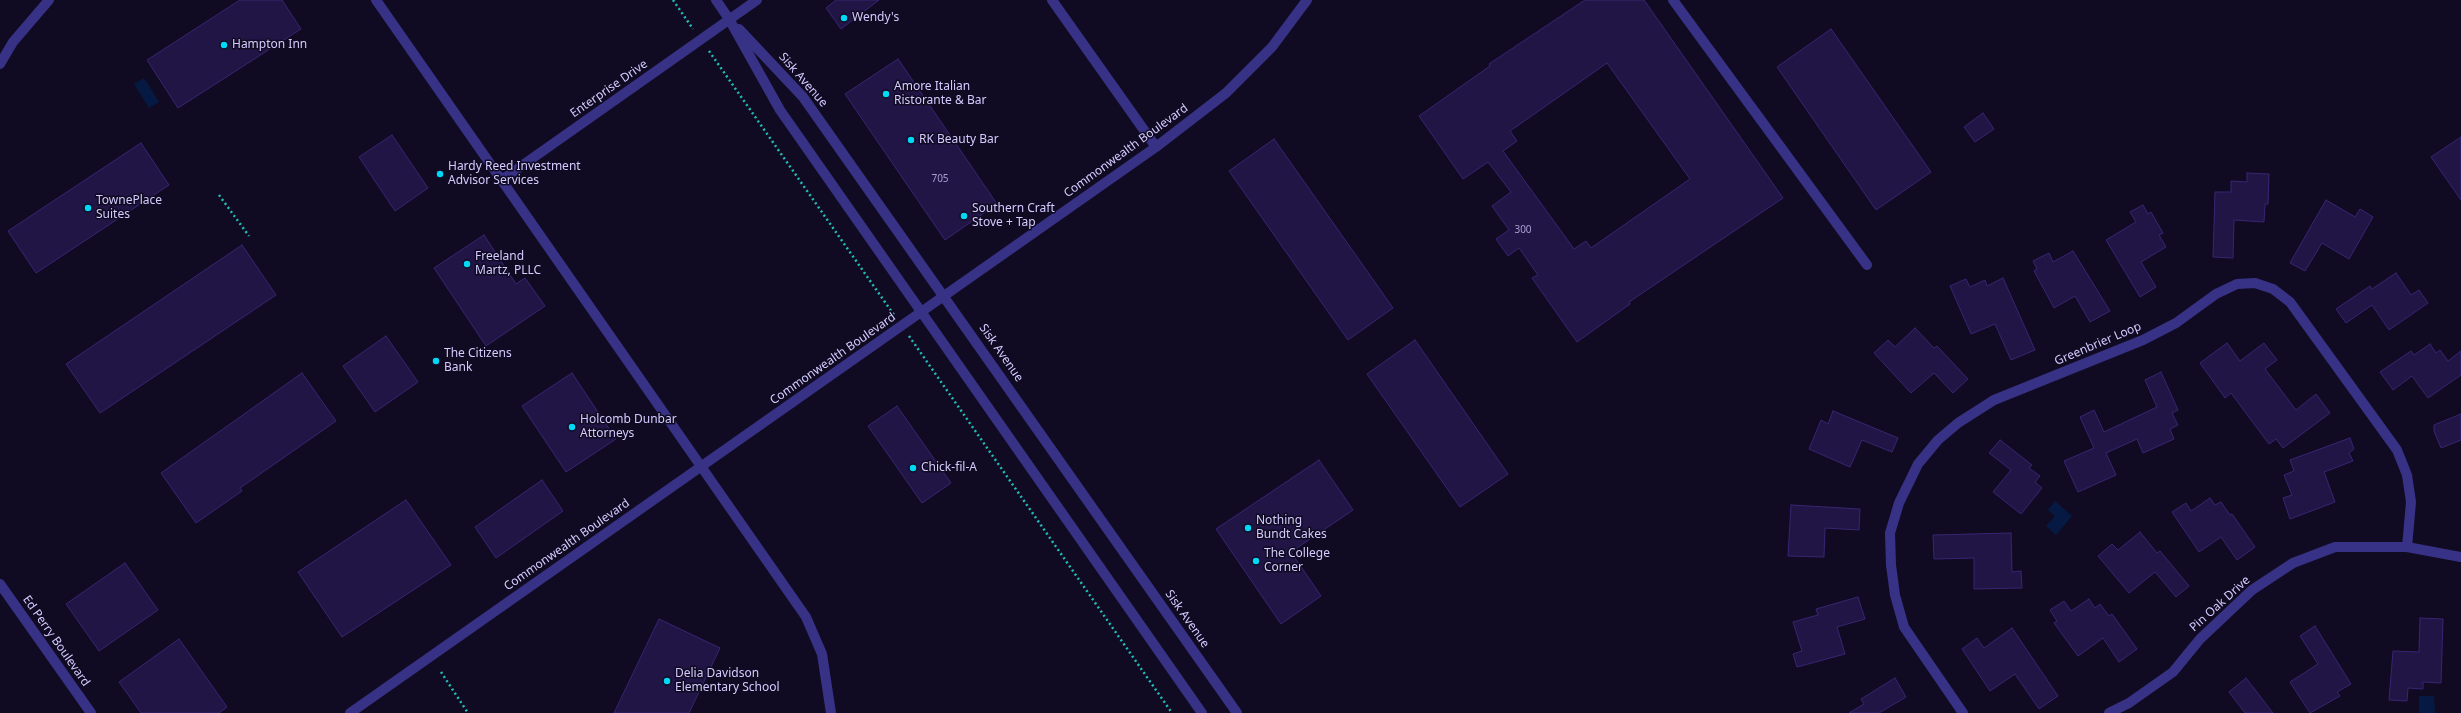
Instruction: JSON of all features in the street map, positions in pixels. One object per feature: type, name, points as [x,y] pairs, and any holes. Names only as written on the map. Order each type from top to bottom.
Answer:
[{"type":"street","points":[[0,64],[13,42],[49,0]]},
{"type":"street","points":[[376,0],[503,179],[806,617],[822,654],[831,713]]},
{"type":"street","name":"Sisk Avenue","points":[[716,0],[730,19],[804,97],[946,296],[1237,713]]},
{"type":"street","name":"Enterprise Drive","points":[[503,179],[756,0]]},
{"type":"street","points":[[1052,0],[1156,147]]},
{"type":"street","name":"Commonwealth Boulevard","points":[[350,713],[921,314],[1156,147],[1226,93],[1272,47],[1307,0]]},
{"type":"street","points":[[1673,0],[1867,265]]},
{"type":"street","name":"Sisk Avenue","points":[[730,19],[780,110],[921,314],[1202,713]]},
{"type":"street","name":"Greenbrier Loop","points":[[1963,713],[1904,627],[1895,595],[1891,565],[1890,533],[1899,503],[1918,464],[1938,440],[1958,423],[1994,400],[2143,340],[2176,323],[2216,294],[2237,284],[2255,283],[2273,288],[2290,302],[2397,450],[2407,475],[2412,502],[2407,547]]},
{"type":"street","name":"Pin Oak Drive","points":[[2109,713],[2129,703],[2173,672],[2200,639],[2252,590],[2293,563],[2335,547],[2407,547],[2461,557]]},
{"type":"street","name":"Ed Perry Boulevard","points":[[0,584],[91,713]]},
{"type":"path","points":[[673,0],[1172,713]]},
{"type":"path","points":[[219,195],[249,236]]},
{"type":"path","points":[[441,672],[468,713]]},
{"type":"water","points":[[144,78],[159,102],[149,108],[134,84]]},
{"type":"water","points":[[2055,501],[2072,516],[2056,535],[2046,526],[2055,516],[2048,510]]},
{"type":"water","points":[[2419,696],[2434,696],[2435,713],[2419,713]]},
{"type":"building","name":"Hampton Inn","points":[[240,0],[282,0],[301,29],[178,108],[147,60]]},
{"type":"building","name":"Wendy's","points":[[836,0],[879,0],[841,29],[826,8]]},
{"type":"building","points":[[1585,0],[1644,0],[1783,198],[1629,302],[1630,304],[1577,342],[1532,278],[1538,275],[1519,248],[1508,256],[1496,239],[1509,230],[1492,206],[1511,192],[1488,162],[1463,179],[1419,116],[1490,66],[1489,64]],"holes":[[[1607,63],[1690,179],[1591,248],[1586,241],[1574,249],[1503,151],[1517,141],[1510,131]]]},
{"type":"building","points":[[1831,29],[1931,172],[1876,210],[1777,67]]},
{"type":"building","points":[[898,59],[997,204],[945,240],[845,94]]},
{"type":"building","points":[[1983,113],[1994,129],[1975,142],[1964,127]]},
{"type":"building","points":[[392,135],[428,188],[395,211],[359,157]]},
{"type":"building","points":[[2461,137],[2461,200],[2431,157]]},
{"type":"building","points":[[1274,139],[1393,308],[1348,340],[1229,171]]},
{"type":"building","name":"TownePlace Suites","points":[[141,143],[169,185],[36,273],[8,231]]},
{"type":"building","points":[[2247,173],[2269,174],[2268,204],[2265,204],[2264,222],[2234,220],[2233,258],[2213,257],[2215,192],[2231,192],[2231,181],[2247,182]]},
{"type":"building","points":[[2326,200],[2355,217],[2360,209],[2373,217],[2349,259],[2322,243],[2305,271],[2290,263]]},
{"type":"building","points":[[2143,205],[2148,214],[2151,212],[2163,233],[2159,235],[2166,247],[2141,262],[2156,287],[2140,297],[2106,240],[2136,222],[2130,212]]},
{"type":"building","points":[[484,235],[516,284],[525,278],[545,306],[486,346],[434,268]]},
{"type":"building","points":[[242,245],[276,295],[100,413],[66,364]]},
{"type":"building","points":[[2073,251],[2110,311],[2090,322],[2075,296],[2054,308],[2034,271],[2037,269],[2033,261],[2049,253],[2053,262]]},
{"type":"building","points":[[2396,273],[2411,295],[2419,290],[2428,303],[2389,330],[2372,305],[2346,323],[2336,309],[2370,286],[2372,289]]},
{"type":"building","points":[[2003,278],[2035,350],[2011,360],[1995,324],[1971,334],[1950,286],[1966,279],[1970,287],[1985,280],[1987,286]]},
{"type":"building","points":[[1915,328],[1934,348],[1937,346],[1968,379],[1953,393],[1934,373],[1911,393],[1874,353],[1888,340],[1895,347]]},
{"type":"building","points":[[386,336],[418,382],[375,412],[343,366]]},
{"type":"building","points":[[1415,340],[1508,474],[1460,507],[1367,374]]},
{"type":"building","points":[[2227,343],[2240,361],[2264,343],[2277,360],[2265,369],[2296,410],[2316,394],[2330,413],[2283,448],[2276,439],[2269,444],[2231,393],[2225,398],[2200,363]]},
{"type":"building","points":[[2430,344],[2436,353],[2440,350],[2448,361],[2461,351],[2461,375],[2428,398],[2412,376],[2393,390],[2380,372],[2411,351],[2414,355]]},
{"type":"building","points":[[2161,372],[2178,410],[2172,413],[2178,425],[2170,429],[2174,439],[2143,453],[2137,439],[2106,453],[2116,475],[2078,492],[2064,461],[2094,448],[2080,417],[2094,410],[2104,432],[2157,407],[2145,380]]},
{"type":"building","points":[[302,373],[336,421],[240,488],[242,491],[196,523],[161,473]]},
{"type":"building","points":[[572,373],[616,439],[566,472],[522,406]]},
{"type":"building","points":[[897,406],[951,483],[922,503],[868,426]]},
{"type":"building","points":[[1833,411],[1898,438],[1892,452],[1862,440],[1850,467],[1809,449],[1821,420],[1828,424]]},
{"type":"building","points":[[2461,414],[2461,440],[2441,448],[2434,431],[2434,425]]},
{"type":"building","points":[[2350,438],[2354,449],[2349,453],[2353,461],[2324,472],[2335,502],[2290,519],[2283,498],[2292,495],[2284,475],[2294,471],[2290,460]]},
{"type":"building","points":[[2000,440],[2032,465],[2029,468],[2040,476],[2035,482],[2042,488],[2021,514],[1993,492],[2011,470],[1989,453]]},
{"type":"building","points":[[1319,460],[1353,510],[1291,552],[1321,596],[1281,624],[1216,529]]},
{"type":"building","points":[[542,480],[563,511],[496,558],[475,527]]},
{"type":"building","points":[[2210,498],[2215,505],[2221,502],[2230,515],[2232,514],[2255,547],[2237,560],[2221,537],[2199,552],[2172,512],[2186,503],[2191,511]]},
{"type":"building","points":[[406,500],[451,565],[342,637],[298,572]]},
{"type":"building","points":[[1791,505],[1860,509],[1859,530],[1825,528],[1824,557],[1788,556]]},
{"type":"building","points":[[2140,532],[2157,553],[2160,551],[2189,586],[2176,597],[2155,572],[2129,593],[2098,556],[2112,544],[2118,550]]},
{"type":"building","points":[[2011,533],[2012,572],[2021,571],[2022,588],[1974,589],[1974,558],[1934,559],[1933,535]]},
{"type":"building","points":[[125,563],[158,610],[99,651],[66,604]]},
{"type":"building","points":[[1858,597],[1865,619],[1837,627],[1845,654],[1797,667],[1793,654],[1802,651],[1793,622],[1818,615],[1816,609]]},
{"type":"building","points":[[2089,599],[2095,608],[2100,604],[2109,616],[2112,614],[2137,649],[2119,662],[2103,638],[2078,656],[2054,623],[2057,621],[2050,610],[2064,601],[2071,611]]},
{"type":"building","points":[[2420,618],[2443,619],[2441,683],[2423,682],[2423,689],[2408,688],[2407,701],[2389,700],[2393,651],[2419,652]]},
{"type":"building","name":"Delia Davidson Elementary School","points":[[659,619],[720,648],[689,713],[614,713]]},
{"type":"building","points":[[2315,626],[2351,684],[2337,692],[2340,696],[2310,713],[2290,682],[2318,664],[2300,636]]},
{"type":"building","points":[[2012,628],[2058,696],[2039,709],[2015,674],[1990,691],[1962,649],[1977,638],[1984,648]]},
{"type":"building","points":[[179,639],[227,707],[219,713],[141,713],[119,682]]},
{"type":"building","points":[[1895,678],[1906,697],[1879,713],[1849,713],[1864,704],[1861,699]]},
{"type":"building","points":[[2246,678],[2273,713],[2245,713],[2229,692]]},
{"type":"place","name":"Wendy's","points":[[844,18]]},
{"type":"place","name":"Hampton Inn","points":[[224,45]]},
{"type":"place","name":"Amore Italian Ristorante & Bar","points":[[886,94]]},
{"type":"place","name":"RK Beauty Bar","points":[[911,140]]},
{"type":"place","name":"Hardy Reed Investment Advisor Services","points":[[440,174]]},
{"type":"place","name":"TownePlace Suites","points":[[88,208]]},
{"type":"place","name":"Southern Craft Stove + Tap","points":[[964,216]]},
{"type":"place","name":"Freeland Martz, PLLC","points":[[467,264]]},
{"type":"place","name":"The Citizens Bank","points":[[436,361]]},
{"type":"place","name":"Holcomb Dunbar Attorneys","points":[[572,427]]},
{"type":"place","name":"Chick-fil-A","points":[[913,468]]},
{"type":"place","name":"Nothing Bundt Cakes","points":[[1248,528]]},
{"type":"place","name":"The College Corner","points":[[1256,561]]},
{"type":"place","name":"Delia Davidson Elementary School","points":[[667,681]]}]
